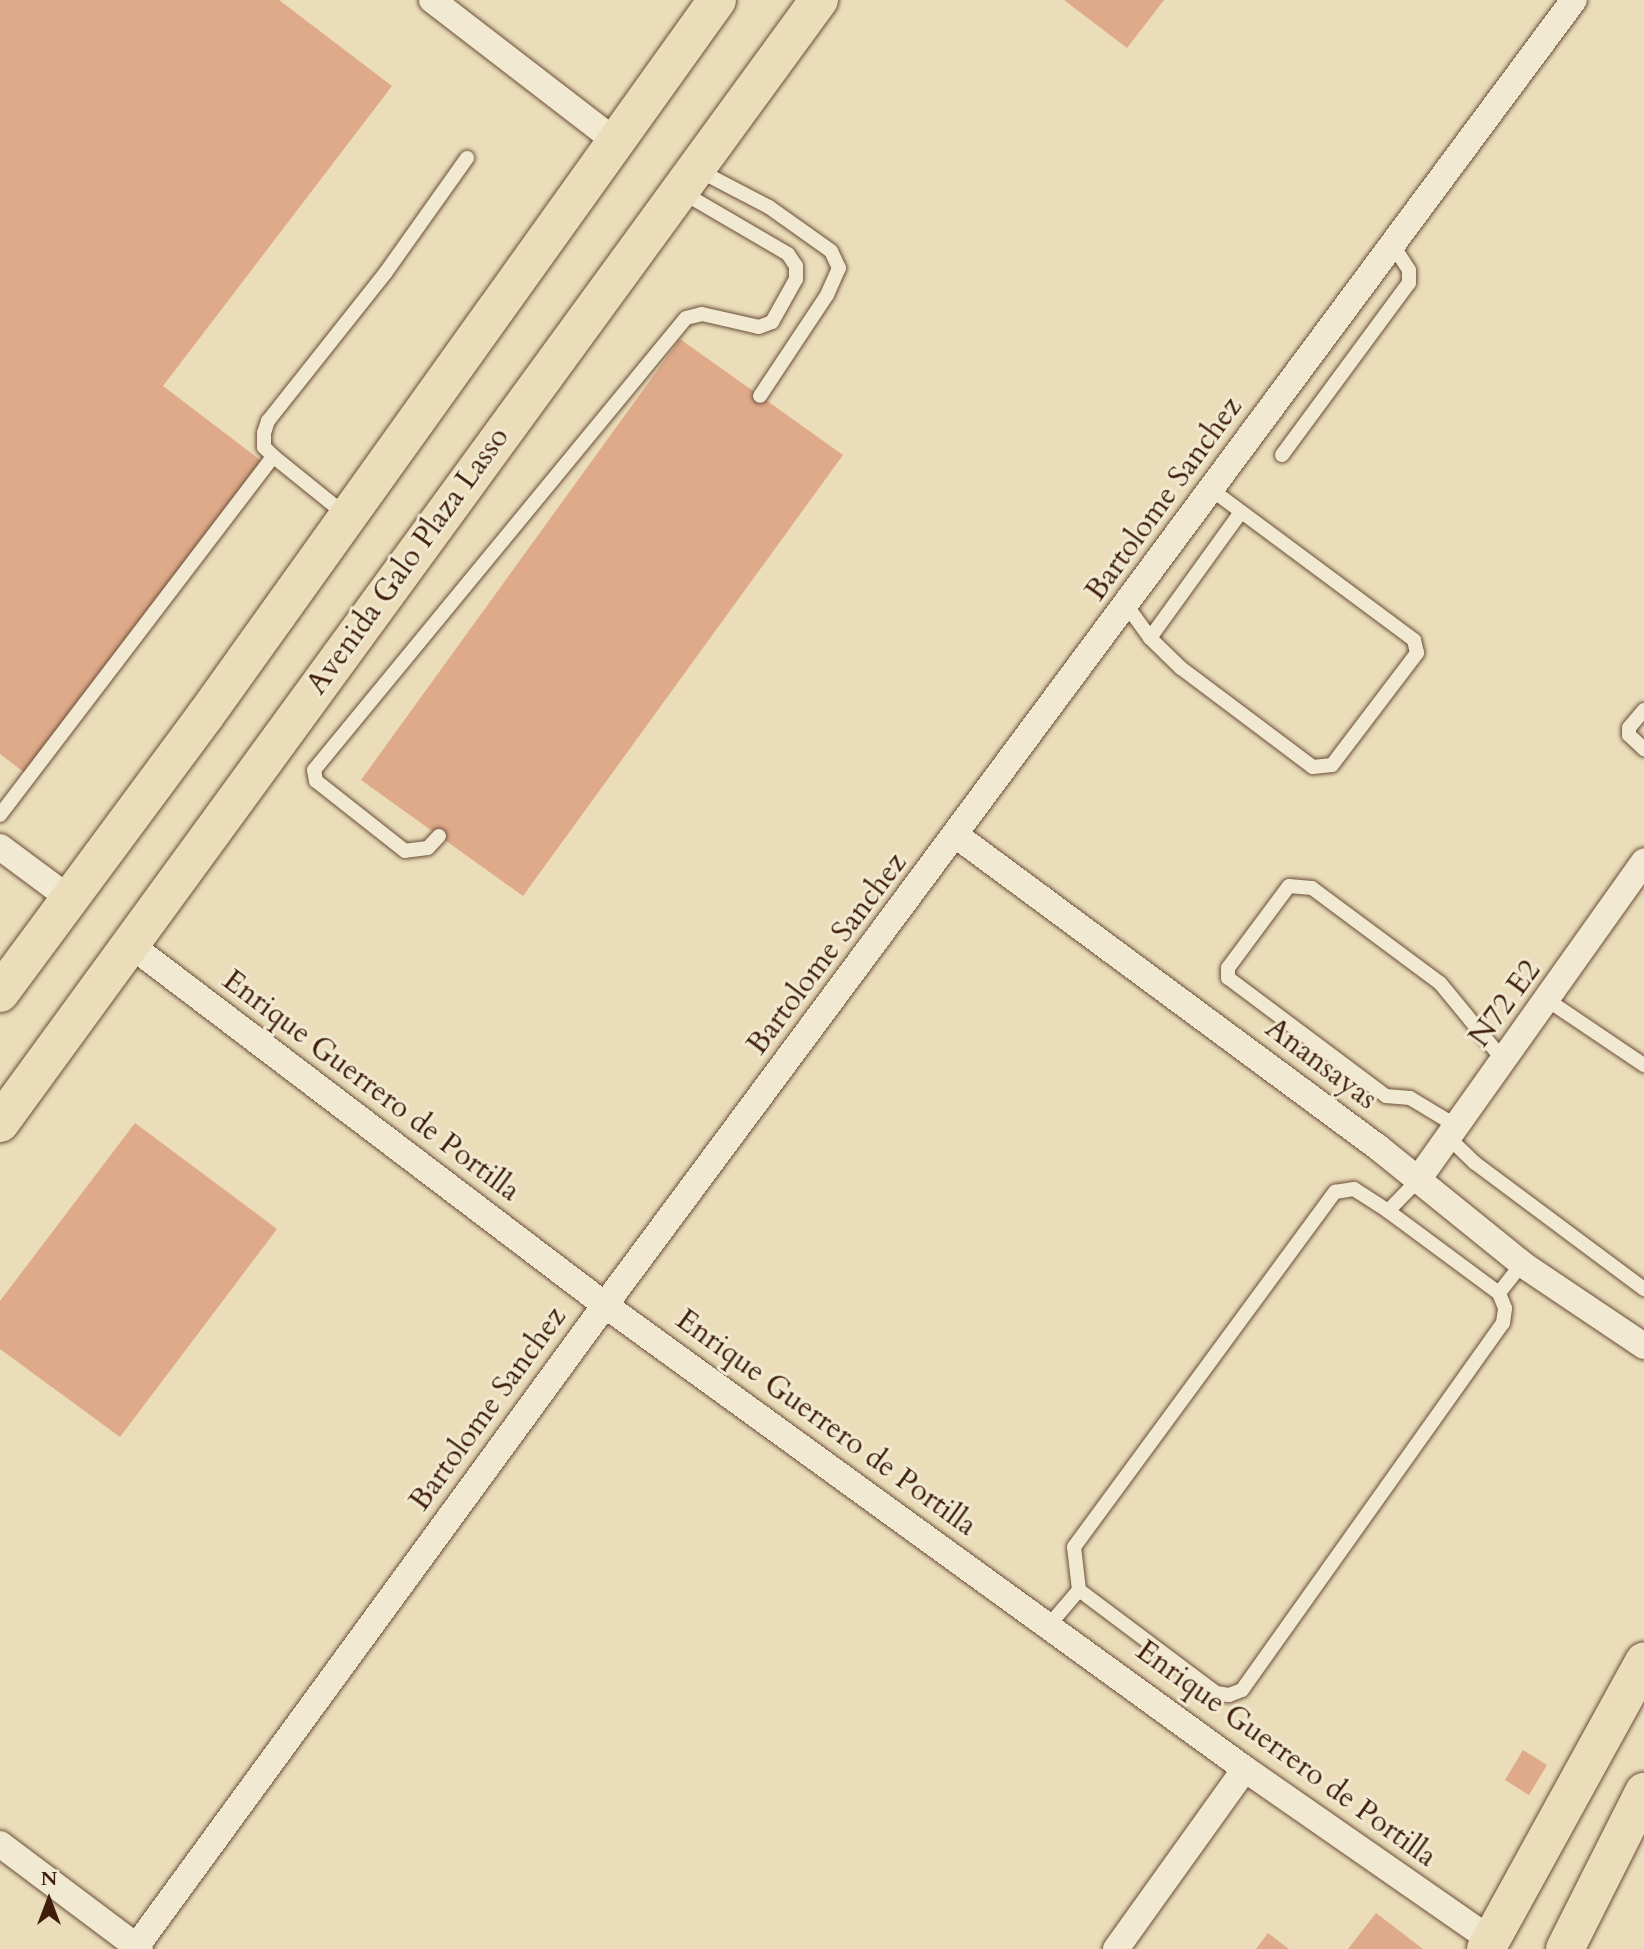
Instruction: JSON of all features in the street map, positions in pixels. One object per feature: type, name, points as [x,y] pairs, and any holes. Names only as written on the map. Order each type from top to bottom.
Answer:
[{"type":"main road","points":[[0,993],[717,0]]},
{"type":"main road","name":"Avenida Galo Plaza Lasso","points":[[0,1123],[132,946],[685,178],[818,0]]},
{"type":"main road","points":[[1489,1945],[1644,1662]]},
{"type":"main road","points":[[1565,1949],[1644,1792]]},
{"type":"street","points":[[432,0],[614,140]]},
{"type":"street","name":"Bartolome Sanchez","points":[[137,1948],[605,1305],[957,835],[1574,0]]},
{"type":"street","name":"Anansayas","points":[[957,835],[1368,1140],[1522,1264],[1644,1346]]},
{"type":"street","points":[[0,847],[70,899]]},
{"type":"street","name":"N72 E2","points":[[1416,1181],[1549,1001],[1644,862]]},
{"type":"street","name":"Enrique Guerrero de Portilla","points":[[132,946],[605,1305],[1050,1624],[1489,1945]]},
{"type":"street","points":[[1116,1949],[1245,1769]]},
{"type":"street","points":[[0,1843],[137,1948]]},
{"type":"lane","points":[[347,516],[264,447],[268,421],[386,272],[467,158]]},
{"type":"lane","points":[[685,178],[769,207],[836,258],[839,268],[827,295],[760,397]]},
{"type":"lane","points":[[439,835],[428,848],[405,851],[316,781],[314,770],[685,318],[702,314],[766,326],[796,279],[796,267],[788,254],[685,178]]},
{"type":"lane","points":[[1282,455],[1409,283],[1409,270],[1393,245]]},
{"type":"lane","points":[[0,815],[273,456]]},
{"type":"lane","points":[[1127,606],[1150,638],[1181,668],[1313,767],[1332,765],[1416,653],[1414,640],[1212,490]]},
{"type":"lane","points":[[1150,638],[1241,512]]},
{"type":"lane","points":[[1644,710],[1629,728],[1629,735],[1644,749]]},
{"type":"lane","points":[[1504,1061],[1440,983],[1312,888],[1289,886],[1228,968],[1228,978],[1386,1096],[1410,1098],[1454,1133],[1475,1163],[1644,1289]]},
{"type":"lane","points":[[1549,1001],[1644,1065]]},
{"type":"lane","points":[[1388,1211],[1416,1181]]},
{"type":"lane","points":[[1354,1189],[1388,1211],[1499,1293],[1505,1308],[1503,1323],[1242,1690],[1229,1695],[1216,1693],[1079,1590],[1074,1547],[1335,1192],[1354,1189]]},
{"type":"lane","points":[[1499,1293],[1522,1264]]},
{"type":"lane","points":[[1050,1624],[1079,1590]]},
{"type":"building","points":[[0,0],[279,0],[392,86],[163,386],[263,462],[25,773],[0,754]]},
{"type":"building","points":[[1064,0],[1164,0],[1127,48]]},
{"type":"building","points":[[680,339],[843,455],[523,896],[361,780]]},
{"type":"building","points":[[135,1123],[277,1229],[120,1437],[0,1349],[0,1301]]},
{"type":"building","points":[[1523,1750],[1547,1765],[1529,1795],[1505,1780]]},
{"type":"building","points":[[1376,1913],[1423,1949],[1348,1949]]},
{"type":"building","points":[[1268,1933],[1289,1949],[1256,1949]]}]
